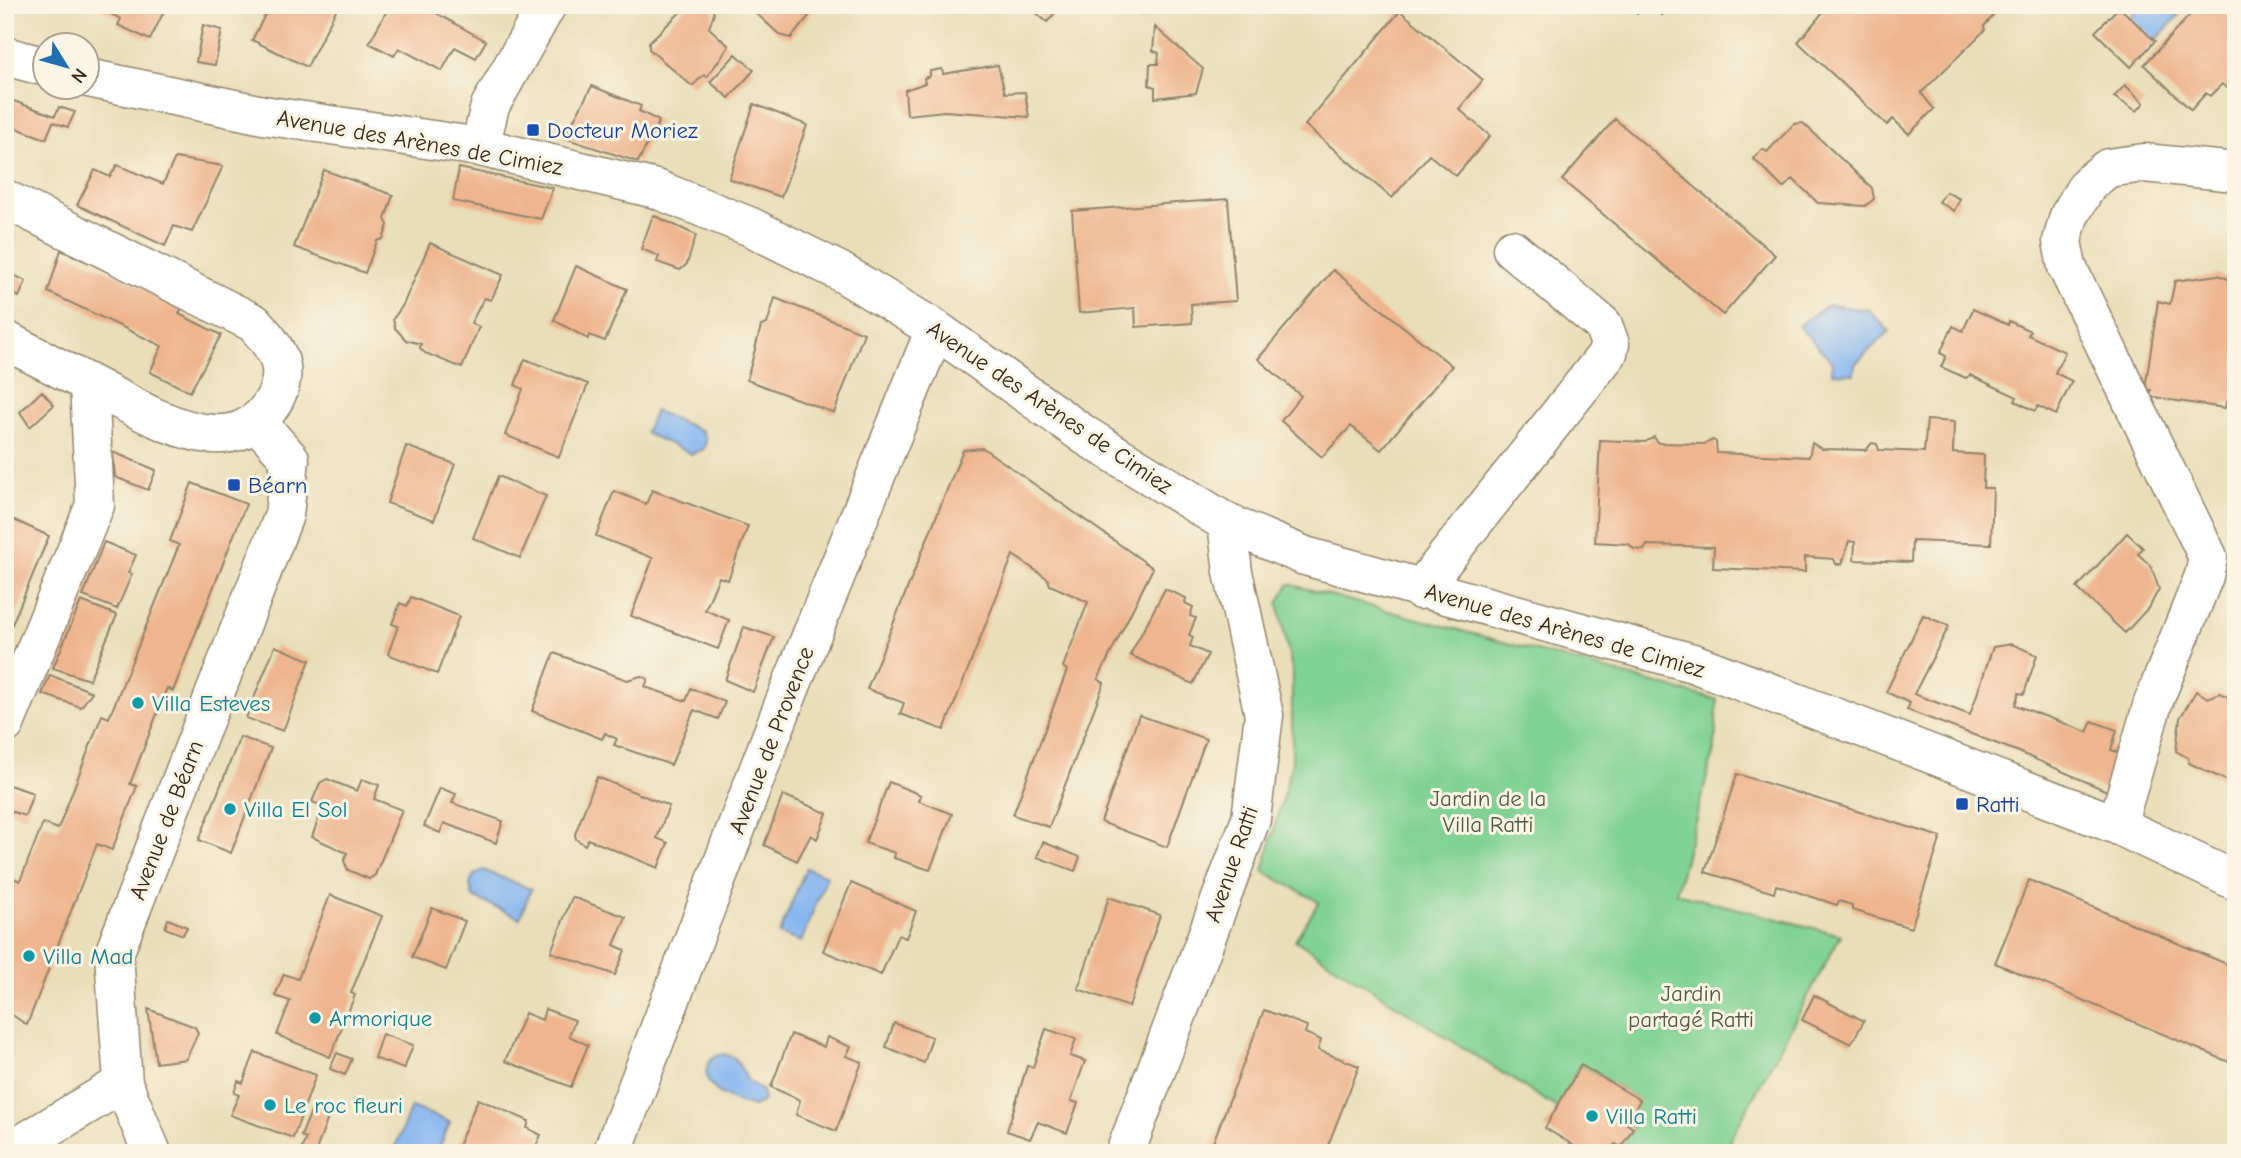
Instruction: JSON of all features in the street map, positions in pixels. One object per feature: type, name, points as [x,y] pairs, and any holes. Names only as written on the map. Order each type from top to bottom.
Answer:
[{"type":"street","points":[[480,146],[490,106],[547,5]]},
{"type":"street","points":[[5,57],[32,64]]},
{"type":"street","name":"Avenue des Arènes de Cimiez","points":[[102,81],[263,115],[480,146],[597,172],[656,189],[712,210],[839,271],[935,329],[1086,436],[1227,523],[1305,556],[1420,590],[1677,657],[2117,825],[2236,881]]},
{"type":"street","points":[[2117,825],[2153,703],[2204,576],[2208,557],[2067,267],[2062,235],[2081,194],[2108,168],[2144,163],[2236,173]]},
{"type":"street","points":[[5,199],[254,323],[271,342],[282,365],[282,383],[257,422],[218,435],[201,433],[170,425],[5,340]]},
{"type":"street","points":[[1420,590],[1608,353],[1610,344],[1603,325],[1512,249]]},
{"type":"street","name":"Avenue de Provence","points":[[612,1153],[781,711],[935,329]]},
{"type":"street","points":[[5,724],[95,505],[89,384]]},
{"type":"street","name":"Avenue de Béarn","points":[[152,1153],[123,1083],[114,954],[284,515],[290,459],[257,422]]},
{"type":"street","name":"Avenue Ratti","points":[[1125,1153],[1251,820],[1264,715],[1233,572],[1227,523]]},
{"type":"street","points":[[8,1153],[123,1083]]},
{"type":"green space","name":"Jardin de la Villa Ratti","points":[[1289,584],[1717,700],[1715,746],[1676,893],[1841,935],[1723,1153],[1630,1153],[1621,1147],[1633,1128],[1627,1124],[1639,1100],[1581,1065],[1557,1108],[1295,940],[1319,902],[1263,871],[1292,763],[1292,669],[1278,603]]},
{"type":"water","points":[[2141,5],[2177,5],[2174,9],[2179,15],[2153,43],[2127,20]]},
{"type":"water","points":[[1828,305],[1869,310],[1889,331],[1855,364],[1854,374],[1832,373],[1833,362],[1798,326]]},
{"type":"water","points":[[655,411],[702,431],[706,440],[704,449],[692,454],[645,433]]},
{"type":"water","points":[[806,868],[827,876],[801,942],[779,934]]},
{"type":"water","points":[[483,870],[531,889],[520,918],[473,897],[470,884],[474,875]]},
{"type":"water","points":[[724,1054],[735,1058],[748,1081],[762,1091],[764,1100],[754,1107],[714,1089],[709,1083],[707,1067],[711,1059]]},
{"type":"water","points":[[411,1107],[450,1122],[437,1153],[393,1153]]},
{"type":"building","points":[[92,5],[167,5],[150,40],[118,25],[121,19]]},
{"type":"building","points":[[270,5],[338,6],[307,67],[252,40]]},
{"type":"building","points":[[390,5],[429,5],[427,8],[486,41],[476,58],[455,47],[442,71],[399,48],[394,56],[369,43]]},
{"type":"building","points":[[688,5],[711,6],[714,13],[709,28],[729,46],[707,77],[704,75],[692,86],[649,49],[649,42]]},
{"type":"building","points":[[747,5],[818,5],[791,38],[780,35]]},
{"type":"building","points":[[1027,5],[1062,5],[1047,22]]},
{"type":"building","points":[[1131,5],[1172,5],[1172,6],[1142,14]]},
{"type":"building","points":[[1629,5],[1646,5],[1637,13]]},
{"type":"building","points":[[1651,5],[1672,5],[1662,15]]},
{"type":"building","points":[[1679,5],[1695,5],[1687,13]]},
{"type":"building","points":[[1829,5],[2003,5],[1984,26],[1985,30],[1921,93],[1934,109],[1909,134],[1893,119],[1887,125],[1798,42]]},
{"type":"building","points":[[2199,5],[2236,5],[2236,86],[2231,91],[2222,84],[2210,96],[2206,93],[2191,110],[2144,65]]},
{"type":"building","points":[[2119,7],[2155,41],[2131,67],[2095,32]]},
{"type":"building","points":[[1400,11],[1483,80],[1459,109],[1490,136],[1456,176],[1429,155],[1392,198],[1305,125]]},
{"type":"building","points":[[203,25],[222,30],[215,65],[196,62]]},
{"type":"building","points":[[1155,27],[1203,69],[1196,93],[1155,98],[1155,87],[1149,85],[1150,64],[1158,64],[1159,53],[1153,51]]},
{"type":"building","points":[[736,54],[754,70],[729,98],[710,82]]},
{"type":"building","points":[[998,65],[1005,93],[1025,92],[1029,117],[944,111],[907,115],[905,90],[925,83],[924,78],[930,76],[930,71],[942,69],[943,74]]},
{"type":"building","points":[[2125,85],[2144,103],[2137,111],[2114,97]]},
{"type":"building","points":[[592,86],[641,106],[639,111],[659,121],[638,162],[564,138]]},
{"type":"building","points":[[8,99],[55,116],[59,107],[75,112],[68,127],[53,122],[46,139],[5,124]]},
{"type":"building","points":[[754,104],[807,125],[781,197],[729,179]]},
{"type":"building","points":[[1615,119],[1775,255],[1723,315],[1562,180]]},
{"type":"building","points":[[1803,123],[1872,188],[1874,199],[1865,206],[1818,203],[1793,179],[1783,188],[1753,158],[1763,149],[1767,152],[1794,124]]},
{"type":"building","points":[[175,158],[223,166],[192,232],[174,226],[165,246],[77,205],[95,170],[110,177],[117,165],[163,184]]},
{"type":"building","points":[[459,168],[553,188],[541,219],[453,201]]},
{"type":"building","points":[[324,170],[393,195],[385,219],[388,225],[383,239],[377,241],[365,273],[294,247]]},
{"type":"building","points":[[1946,192],[1960,199],[1954,211],[1939,202]]},
{"type":"building","points":[[1228,199],[1236,301],[1191,304],[1192,323],[1136,327],[1135,308],[1079,313],[1072,211]]},
{"type":"building","points":[[653,215],[696,235],[687,264],[680,270],[657,262],[659,256],[641,249]]},
{"type":"building","points":[[430,243],[503,275],[491,300],[484,298],[471,323],[479,327],[462,368],[425,353],[420,348],[421,344],[406,340],[395,328],[393,319],[403,305]]},
{"type":"building","points":[[61,250],[183,305],[179,314],[221,335],[190,392],[150,372],[162,346],[48,292]]},
{"type":"building","points":[[576,266],[627,289],[605,341],[589,335],[588,339],[554,320]]},
{"type":"building","points":[[1333,270],[1452,366],[1381,450],[1351,426],[1322,457],[1281,421],[1301,396],[1258,359]]},
{"type":"building","points":[[5,271],[26,281],[19,297],[5,290]]},
{"type":"building","points":[[2218,275],[2236,282],[2236,403],[2226,402],[2225,408],[2150,397],[2151,390],[2145,389],[2158,301],[2170,304],[2175,281]]},
{"type":"building","points":[[775,298],[864,333],[834,413],[747,380],[761,326],[767,324]]},
{"type":"building","points":[[1973,309],[2008,325],[2009,321],[2030,331],[2028,335],[2065,352],[2055,373],[2072,381],[2056,415],[2038,406],[2035,411],[2015,401],[2017,397],[1970,375],[1966,378],[1941,367],[1946,356],[1940,353],[1953,326],[1963,331]]},
{"type":"building","points":[[525,359],[588,384],[559,457],[505,435],[523,389],[515,385]]},
{"type":"building","points":[[42,391],[54,405],[30,427],[20,412]]},
{"type":"building","points":[[1927,420],[1954,422],[1953,453],[1984,455],[1983,488],[1993,488],[1991,544],[1912,541],[1911,562],[1854,560],[1855,542],[1849,541],[1842,564],[1836,564],[1834,559],[1805,557],[1805,572],[1713,568],[1714,547],[1647,545],[1644,550],[1634,549],[1629,544],[1595,542],[1600,440],[1645,442],[1654,437],[1658,443],[1705,444],[1713,440],[1716,442],[1717,453],[1809,457],[1812,443],[1822,449],[1866,450],[1872,443],[1877,444],[1879,450],[1924,452]]},
{"type":"building","points":[[406,446],[455,464],[434,520],[387,503]]},
{"type":"building","points":[[983,448],[1153,568],[1098,679],[1104,683],[1049,827],[1013,815],[1067,670],[1063,667],[1088,602],[1050,585],[1048,579],[1013,555],[944,730],[900,714],[904,703],[867,689],[963,450]]},
{"type":"building","points":[[113,452],[156,470],[148,490],[115,477]]},
{"type":"building","points":[[498,476],[546,496],[520,558],[473,538]]},
{"type":"building","points":[[192,483],[246,504],[173,691],[167,688],[130,784],[137,786],[112,850],[97,844],[27,1025],[5,1010],[5,892],[11,877],[20,881],[43,823],[58,829],[102,715],[109,718],[179,545],[170,541]]},
{"type":"building","points":[[652,490],[748,526],[728,580],[719,577],[705,610],[729,620],[718,649],[631,616],[653,558],[596,536],[614,491],[646,504]]},
{"type":"building","points":[[14,520],[49,536],[5,641],[5,538]]},
{"type":"building","points":[[2127,533],[2143,548],[2138,554],[2151,566],[2159,589],[2150,606],[2125,633],[2077,588]]},
{"type":"building","points":[[104,542],[136,555],[128,573],[132,574],[117,609],[83,596]]},
{"type":"building","points":[[1165,589],[1186,598],[1185,603],[1193,607],[1190,616],[1196,618],[1189,635],[1193,637],[1190,646],[1208,654],[1193,684],[1130,655]]},
{"type":"building","points":[[411,597],[459,616],[437,674],[388,654],[398,626],[392,624],[400,603],[407,606]]},
{"type":"building","points":[[81,601],[117,615],[89,680],[53,668]]},
{"type":"building","points":[[1923,615],[1949,626],[1914,694],[1970,715],[1993,647],[2012,644],[2037,655],[2024,694],[2019,693],[2015,705],[2087,732],[2092,721],[2117,730],[2111,750],[2129,757],[2109,792],[2019,752],[1907,710],[1910,703],[1886,692]]},
{"type":"building","points":[[744,627],[774,637],[753,692],[725,680]]},
{"type":"building","points":[[275,646],[310,660],[283,731],[246,718]]},
{"type":"building","points":[[554,653],[627,680],[641,676],[648,679],[645,687],[686,701],[691,688],[725,702],[718,719],[694,710],[671,765],[614,745],[617,739],[605,733],[602,739],[532,711]]},
{"type":"building","points":[[50,675],[92,692],[81,707],[42,694]]},
{"type":"building","points":[[2196,691],[2208,698],[2220,693],[2236,701],[2236,785],[2189,763],[2188,758],[2176,751],[2180,718]]},
{"type":"building","points":[[1139,715],[1206,739],[1167,847],[1101,822]]},
{"type":"building","name":"Villa El Sol","points":[[240,737],[271,748],[231,853],[199,840]]},
{"type":"building","points":[[1737,774],[1941,837],[1911,928],[1852,910],[1852,905],[1839,901],[1837,905],[1776,885],[1774,893],[1705,872]]},
{"type":"building","points":[[597,777],[669,806],[657,838],[668,843],[658,868],[588,839],[585,845],[576,839],[575,834]]},
{"type":"building","points":[[327,779],[357,791],[362,779],[379,785],[374,799],[402,810],[375,875],[369,879],[348,870],[344,861],[347,853],[312,837],[323,806],[312,802],[320,783]]},
{"type":"building","points":[[889,782],[921,795],[919,801],[952,814],[930,870],[894,858],[895,853],[865,843]]},
{"type":"building","points":[[9,785],[33,793],[25,816],[5,809]]},
{"type":"building","points":[[440,788],[456,794],[452,803],[503,821],[496,843],[444,823],[440,833],[424,826]]},
{"type":"building","points":[[783,795],[827,813],[817,839],[811,835],[797,861],[764,845]]},
{"type":"building","points":[[1043,842],[1080,857],[1075,871],[1037,857]]},
{"type":"building","points":[[2029,880],[2236,968],[2236,1065],[1995,963]]},
{"type":"building","points":[[851,883],[916,911],[906,938],[898,935],[881,975],[823,951]]},
{"type":"building","points":[[330,895],[382,916],[351,993],[355,995],[330,1057],[277,1035],[290,1001],[275,996],[284,974],[298,979]]},
{"type":"building","points":[[572,897],[626,917],[614,945],[625,950],[615,975],[551,952]]},
{"type":"building","points":[[1109,897],[1160,915],[1129,1007],[1078,989]]},
{"type":"building","points":[[432,908],[465,921],[446,970],[412,957]]},
{"type":"building","points":[[168,919],[187,927],[183,935],[165,928]]},
{"type":"building","points":[[1814,995],[1864,1021],[1851,1044],[1802,1020]]},
{"type":"building","points":[[148,1009],[195,1027],[198,1033],[186,1059],[156,1063]]},
{"type":"building","points":[[545,1009],[575,1020],[569,1036],[588,1045],[571,1087],[505,1061],[525,1013],[542,1020]]},
{"type":"building","points":[[1264,1010],[1307,1026],[1305,1033],[1321,1040],[1318,1050],[1359,1066],[1325,1153],[1209,1153]]},
{"type":"building","points":[[894,1023],[932,1037],[924,1063],[886,1047]]},
{"type":"building","points":[[1046,1029],[1076,1039],[1070,1056],[1085,1061],[1071,1101],[1078,1103],[1067,1133],[1038,1122],[1030,1139],[1007,1131],[1027,1066],[1033,1067]]},
{"type":"building","points":[[382,1034],[413,1045],[404,1069],[374,1058]]},
{"type":"building","points":[[791,1034],[824,1047],[827,1037],[851,1047],[846,1056],[862,1062],[836,1131],[796,1115],[800,1100],[771,1087]]},
{"type":"building","name":"Le roc fleuri","points":[[255,1052],[316,1075],[293,1138],[230,1115],[239,1095],[234,1093],[238,1081],[243,1083]]},
{"type":"building","points":[[337,1053],[352,1059],[345,1075],[330,1069]]},
{"type":"building","name":"Villa Ratti","points":[[1581,1065],[1640,1100],[1627,1124],[1633,1128],[1621,1147],[1615,1144],[1609,1153],[1586,1153],[1545,1128]]},
{"type":"building","points":[[478,1099],[529,1121],[527,1128],[541,1135],[533,1153],[455,1153]]},
{"type":"building","points":[[314,1104],[331,1110],[315,1153],[300,1153],[306,1138],[301,1136]]},
{"type":"place","name":"Docteur Moriez","points":[[533,130]]},
{"type":"place","name":"Béarn","points":[[234,485]]},
{"type":"place","name":"Villa Esteves","points":[[138,703]]},
{"type":"place","name":"Ratti","points":[[1962,804]]},
{"type":"place","name":"Villa El Sol","points":[[230,809]]},
{"type":"place","name":"Villa Mad","points":[[29,956]]},
{"type":"place","name":"Armorique","points":[[315,1018]]},
{"type":"place","name":"Le roc fleuri","points":[[270,1105]]},
{"type":"place","name":"Villa Ratti","points":[[1592,1116]]},
{"type":"park label","name":"Jardin partagé Ratti","points":[[1691,1006]]}]
